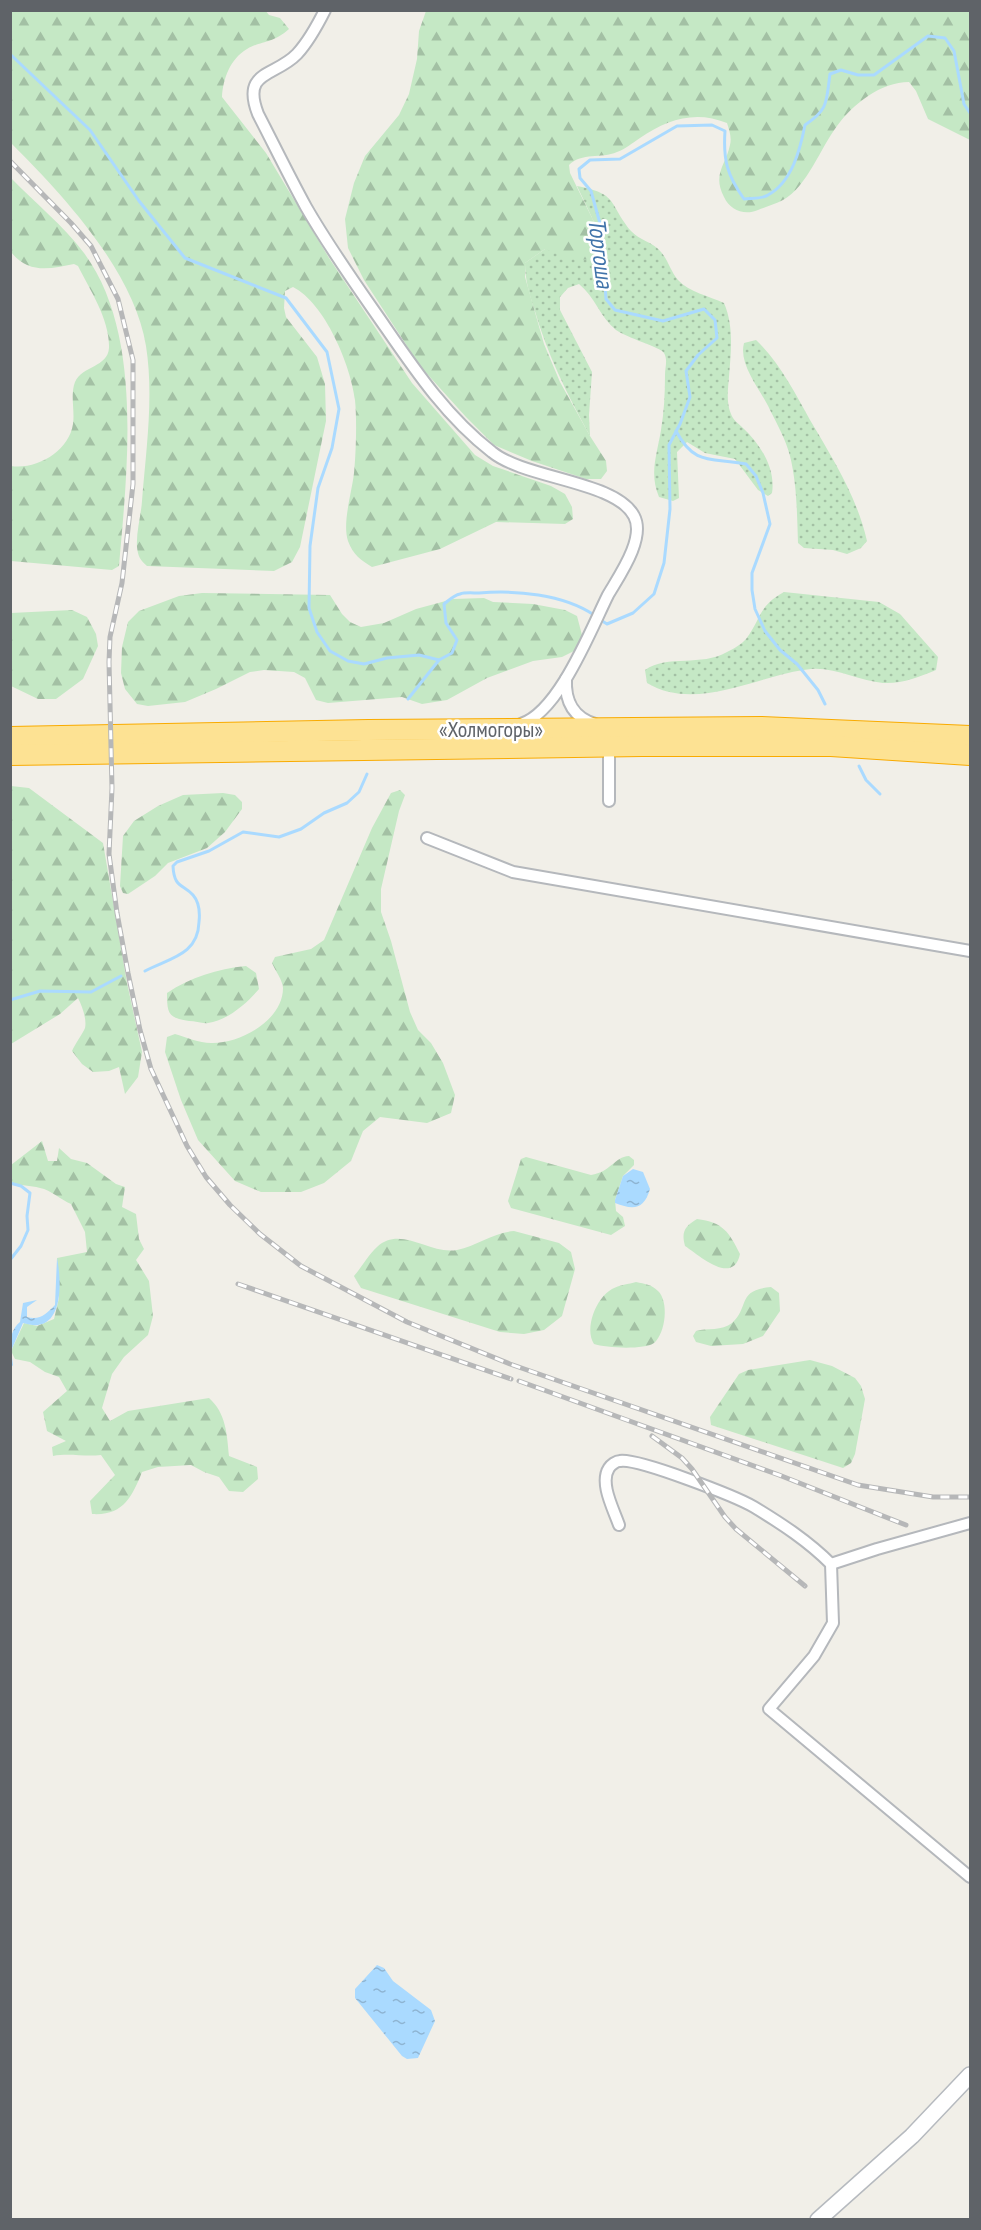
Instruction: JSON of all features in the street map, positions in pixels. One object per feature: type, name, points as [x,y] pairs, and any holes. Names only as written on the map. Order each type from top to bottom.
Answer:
[{"type":"highway","name":"«Холмогоры»","points":[[10,737],[505,729],[608,737],[760,727],[970,736]]},
{"type":"highway","name":"«Холмогоры»","points":[[10,755],[569,747],[608,737]]},
{"type":"highway","points":[[608,737],[642,746],[831,746],[970,754]]},
{"type":"street","points":[[325,10],[312,36],[296,56],[262,76],[253,88],[253,100],[258,114],[307,208],[411,364],[450,415],[476,440],[495,455],[525,470],[571,482],[617,498],[635,517],[637,530],[629,557],[566,678],[535,717],[526,723],[505,729]]},
{"type":"street","points":[[566,678],[565,694],[569,704],[578,714],[608,737],[609,801]]},
{"type":"street","points":[[427,838],[513,872],[970,951]]},
{"type":"street","points":[[619,1525],[607,1489],[606,1474],[610,1466],[620,1461],[678,1476],[752,1506],[800,1536],[831,1564],[833,1623],[814,1656],[769,1709],[970,1877]]},
{"type":"street","points":[[831,1564],[970,1523]]},
{"type":"street","points":[[818,2220],[912,2136],[970,2075]]},
{"type":"green space","points":[[265,10],[269,15],[280,18],[289,29],[272,40],[247,49],[236,58],[226,77],[222,97],[266,153],[329,258],[412,383],[475,455],[493,466],[551,486],[565,494],[572,507],[573,519],[565,524],[496,522],[440,549],[372,567],[355,554],[346,534],[356,446],[356,408],[352,386],[342,354],[326,321],[305,295],[293,287],[285,291],[286,317],[317,357],[325,384],[326,421],[300,547],[292,562],[274,571],[147,566],[140,558],[137,536],[142,501],[149,404],[146,346],[139,318],[112,263],[73,210],[11,143],[11,11]]},
{"type":"green space","points":[[426,11],[970,11],[970,140],[928,119],[916,91],[909,82],[878,90],[859,102],[837,126],[792,194],[753,212],[738,211],[727,202],[721,189],[719,182],[721,170],[731,142],[727,123],[715,119],[693,117],[671,121],[650,131],[620,151],[580,158],[569,165],[570,173],[595,224],[597,256],[584,260],[545,249],[525,263],[525,277],[544,344],[560,382],[606,461],[607,471],[601,479],[586,479],[532,461],[494,445],[420,366],[364,280],[348,248],[345,219],[354,183],[365,156],[399,115],[409,94],[417,59],[419,31]]},
{"type":"green space","points":[[11,178],[84,253],[103,286],[116,323],[124,363],[127,447],[119,566],[112,570],[11,561],[11,466],[41,462],[65,443],[73,424],[75,382],[83,373],[104,359],[109,348],[103,316],[78,266],[74,264],[48,268],[32,267],[11,252]]},
{"type":"green space","points":[[577,186],[600,192],[606,196],[631,231],[661,252],[676,277],[683,284],[693,291],[724,303],[731,339],[729,410],[765,457],[773,484],[772,493],[768,496],[758,490],[735,459],[705,453],[687,442],[677,452],[679,498],[673,501],[659,497],[654,472],[664,410],[666,364],[664,353],[616,330],[579,284],[568,288],[560,297],[560,310],[592,372],[590,436],[551,358],[529,291],[525,269],[525,263],[545,249],[595,224]]},
{"type":"green space","points":[[756,340],[786,378],[843,479],[863,525],[867,541],[861,548],[847,554],[833,550],[804,548],[798,543],[795,488],[788,450],[744,360],[744,343]]},
{"type":"green space","points":[[784,592],[879,602],[900,614],[938,657],[936,670],[904,681],[883,683],[829,670],[811,669],[791,672],[729,689],[687,694],[666,691],[647,683],[645,670],[654,665],[706,659],[737,646],[746,639],[769,602]]},
{"type":"green space","points":[[202,593],[330,595],[342,614],[350,622],[361,627],[384,623],[416,609],[453,599],[484,598],[493,602],[533,604],[565,610],[577,616],[583,639],[578,649],[562,657],[533,661],[487,678],[447,700],[422,704],[402,697],[328,703],[316,700],[305,678],[294,672],[264,670],[250,672],[185,702],[148,706],[137,704],[125,689],[121,673],[122,647],[128,622],[139,611],[179,596]]},
{"type":"green space","points":[[72,610],[87,617],[96,634],[98,646],[83,679],[56,699],[38,699],[11,686],[11,613]]},
{"type":"green space","points":[[11,786],[29,788],[103,843],[127,983],[142,1052],[138,1077],[125,1094],[119,1067],[109,1071],[93,1072],[82,1064],[72,1051],[85,1028],[84,1013],[78,998],[60,1014],[11,1044]]},
{"type":"green space","points":[[400,790],[405,795],[399,811],[381,889],[381,912],[410,1012],[418,1030],[431,1043],[443,1063],[455,1095],[451,1113],[427,1123],[380,1117],[363,1131],[351,1161],[324,1183],[301,1192],[261,1192],[235,1181],[198,1140],[181,1100],[165,1052],[167,1037],[175,1034],[202,1042],[222,1042],[246,1035],[268,1020],[276,1011],[283,988],[272,963],[275,957],[311,949],[324,940],[372,828],[391,793]]},
{"type":"green space","points":[[223,793],[235,795],[242,802],[242,809],[225,832],[207,848],[168,863],[155,876],[128,894],[123,893],[120,886],[123,836],[134,821],[158,806],[183,795]]},
{"type":"green space","points":[[246,966],[256,973],[259,989],[230,1015],[206,1023],[182,1020],[173,1016],[168,1010],[167,993],[185,982],[225,969]]},
{"type":"green space","points":[[42,1141],[48,1161],[57,1161],[59,1148],[71,1159],[87,1163],[116,1184],[125,1187],[122,1207],[136,1214],[139,1239],[144,1249],[136,1260],[149,1281],[153,1316],[148,1335],[124,1357],[112,1374],[102,1408],[110,1421],[128,1411],[209,1398],[222,1417],[229,1456],[257,1467],[258,1479],[243,1492],[229,1491],[219,1477],[191,1465],[158,1467],[142,1472],[130,1497],[119,1508],[103,1514],[92,1514],[90,1501],[115,1475],[101,1455],[53,1456],[52,1447],[66,1441],[47,1431],[43,1412],[67,1391],[59,1377],[45,1372],[30,1362],[15,1359],[11,1351],[24,1323],[37,1326],[54,1319],[59,1298],[57,1258],[87,1252],[85,1232],[71,1204],[44,1189],[11,1183],[11,1165]]},
{"type":"green space","points":[[629,1156],[634,1160],[634,1165],[623,1176],[615,1200],[616,1211],[623,1217],[625,1226],[611,1235],[511,1208],[508,1201],[521,1159],[526,1157],[591,1175]]},
{"type":"green space","points":[[697,1219],[713,1223],[728,1234],[740,1254],[731,1268],[715,1266],[685,1246],[685,1230]]},
{"type":"green space","points":[[514,1231],[559,1243],[571,1252],[575,1269],[562,1316],[544,1330],[524,1334],[500,1332],[361,1288],[354,1276],[374,1250],[386,1241],[405,1240],[436,1249],[457,1250],[499,1234]]},
{"type":"green space","points":[[636,1282],[653,1287],[664,1302],[665,1317],[658,1338],[649,1345],[634,1347],[594,1344],[590,1330],[591,1322],[601,1299],[615,1288]]},
{"type":"green space","points":[[771,1287],[779,1293],[780,1311],[763,1336],[743,1344],[711,1346],[696,1342],[693,1336],[696,1331],[728,1326],[741,1311],[748,1295]]},
{"type":"green space","points":[[810,1360],[832,1366],[855,1378],[861,1386],[865,1399],[855,1454],[851,1463],[843,1468],[711,1425],[710,1417],[739,1374],[748,1370]]},
{"type":"water","points":[[633,1169],[643,1172],[650,1189],[648,1196],[641,1205],[637,1206],[627,1207],[615,1203],[623,1176]]},
{"type":"water","points":[[57,1258],[60,1287],[56,1307],[46,1322],[36,1325],[23,1323],[11,1351],[13,1365],[11,1368],[10,1349],[11,1337],[20,1322],[23,1303],[37,1300],[27,1307],[27,1317],[32,1318],[43,1316],[55,1305]]},
{"type":"water","points":[[377,1965],[384,1968],[393,1981],[431,2010],[435,2021],[418,2058],[407,2059],[402,2056],[355,1998],[355,1989]]},
{"type":"waterway","name":"Торгоша","points":[[599,619],[607,624],[633,613],[654,594],[664,563],[670,509],[669,445],[690,397],[686,371],[698,355],[717,338],[715,320],[704,309],[663,321],[615,310],[606,299],[601,227],[591,191],[580,178],[579,169],[590,160],[620,159],[677,126],[712,125],[725,131],[727,167],[744,199],[766,196],[776,189],[789,174],[805,125],[818,114],[825,104],[830,74],[841,70],[858,75],[874,75],[928,36],[945,38],[954,51],[964,104],[970,113]]},
{"type":"waterway","points":[[10,54],[90,130],[139,201],[185,258],[286,298],[327,352],[339,409],[332,448],[318,488],[310,546],[309,608],[317,632],[330,651],[348,661],[364,664],[387,658],[419,655],[439,660]]},
{"type":"waterway","points":[[676,431],[690,450],[698,455],[714,460],[746,464],[756,476],[763,493],[770,524],[752,573],[755,609],[765,631],[780,650],[797,664],[818,690],[825,704]]},
{"type":"waterway","name":"Торгоша","points":[[408,699],[439,660],[452,653],[457,640],[446,623],[444,604],[456,596],[464,593],[493,592],[538,595],[568,602],[594,615]]},
{"type":"waterway","points":[[859,766],[866,780],[880,794]]},
{"type":"waterway","name":"Торгоша","points":[[145,971],[188,949],[197,933],[198,905],[193,895],[175,878],[173,866],[177,862],[209,851],[243,832],[279,837],[301,829],[324,813],[347,803],[359,792],[367,774]]},
{"type":"waterway","name":"Торгоша","points":[[10,1000],[40,991],[91,992],[121,976]]},
{"type":"waterway","name":"Торгоша","points":[[10,1183],[21,1186],[30,1193],[28,1230],[21,1246],[10,1260]]},
{"type":"railway","points":[[10,161],[91,246],[118,299],[133,360],[133,484],[122,583],[110,637],[112,788],[109,854],[128,973],[151,1069],[187,1146],[206,1177],[230,1205],[260,1234],[301,1266],[407,1322],[510,1364],[858,1485],[933,1497],[970,1497]]},
{"type":"railway","points":[[238,1284],[511,1379]]},
{"type":"railway","points":[[519,1381],[779,1475],[906,1525]]},
{"type":"railway","points":[[652,1436],[682,1458],[692,1469],[736,1529],[805,1586]]}]
